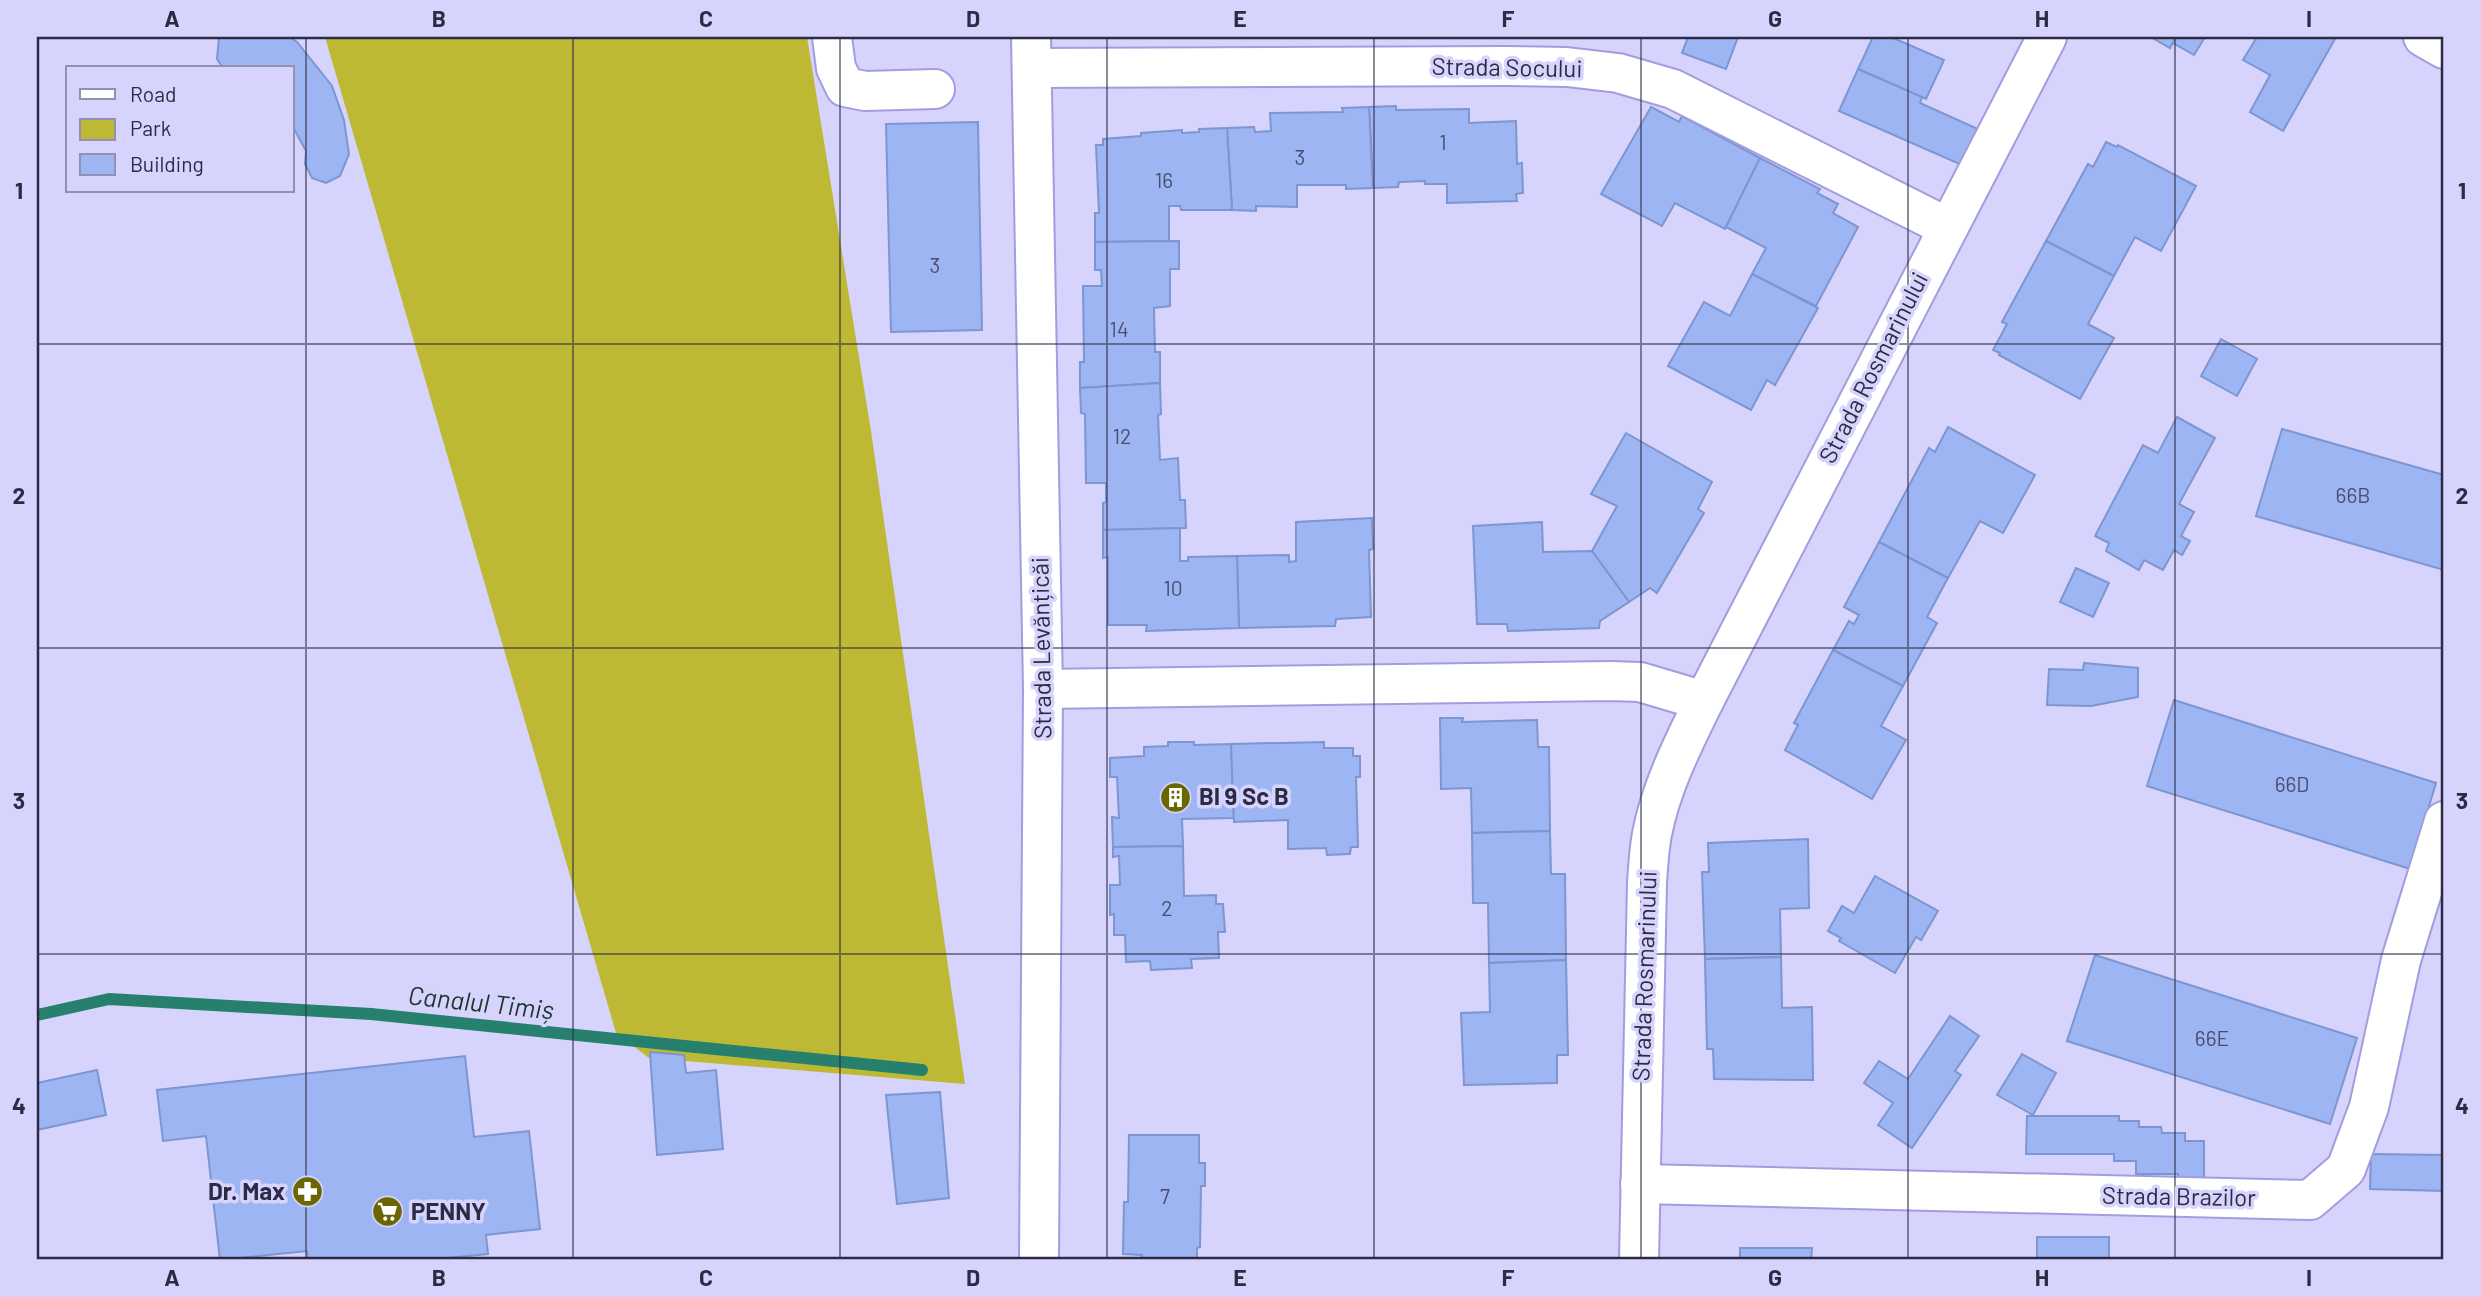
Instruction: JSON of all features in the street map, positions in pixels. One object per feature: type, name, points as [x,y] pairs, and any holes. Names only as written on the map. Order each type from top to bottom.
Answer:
[{"type":"street","points":[[832,37],[836,68],[845,87],[865,91],[935,89]]},
{"type":"street","name":"Strada Rosmarinului","points":[[1639,1260],[1647,883],[1652,834],[1663,793],[1704,701],[2047,37]]},
{"type":"street","points":[[2423,37],[2444,49]]},
{"type":"street","name":"Strada Socului","points":[[1032,52],[1567,67],[1618,72],[1673,89],[1947,227]]},
{"type":"street","name":"Strada Levănțicăi","points":[[1032,52],[1043,689],[1039,1260]]},
{"type":"street","points":[[1043,689],[1640,682],[1704,701]]},
{"type":"street","name":"Strada Brazilor","points":[[1640,1184],[2310,1200],[2346,1168],[2369,1107],[2401,961],[2444,821]]},
{"type":"green space","points":[[325,37],[807,37],[871,431],[965,1084],[649,1058],[616,1033]]},
{"type":"building","points":[[219,37],[290,37],[297,42],[332,86],[344,120],[349,154],[340,176],[326,183],[312,178],[305,164],[306,151],[294,129],[294,66],[222,66],[217,59]]},
{"type":"building","points":[[1688,37],[1738,37],[1726,69],[1682,53]]},
{"type":"building","points":[[1873,37],[1891,37],[1944,60],[1926,99],[1858,69]]},
{"type":"building","points":[[2151,37],[2176,37],[2170,48]]},
{"type":"building","points":[[2176,37],[2205,37],[2194,55],[2173,43]]},
{"type":"building","points":[[2257,37],[2335,39],[2283,131],[2250,112],[2270,75],[2243,60]]},
{"type":"building","points":[[1858,69],[1922,97],[1920,103],[1980,130],[1964,166],[1839,111]]},
{"type":"building","points":[[1396,106],[1396,110],[1469,109],[1469,123],[1516,121],[1517,164],[1522,163],[1523,193],[1516,194],[1517,201],[1447,203],[1447,184],[1399,182],[1398,187],[1373,188],[1369,107]]},
{"type":"building","points":[[1369,107],[1373,188],[1297,185],[1297,207],[1256,206],[1256,211],[1232,210],[1227,128],[1254,127],[1255,132],[1271,131],[1270,113],[1343,112],[1342,108]]},
{"type":"building","points":[[1651,107],[1679,122],[1682,116],[1760,158],[1725,229],[1675,203],[1662,226],[1601,194]]},
{"type":"building","points":[[978,122],[982,330],[891,332],[886,124]]},
{"type":"building","points":[[1227,128],[1232,210],[1181,210],[1180,206],[1169,206],[1169,241],[1095,242],[1095,213],[1099,213],[1096,145],[1103,145],[1103,139],[1141,136],[1141,133],[1182,130],[1182,133]]},
{"type":"building","points":[[2106,142],[2117,147],[2118,145],[2196,186],[2161,251],[2135,237],[2114,276],[2046,241],[2088,164],[2093,167]]},
{"type":"building","points":[[1760,158],[1820,189],[1817,193],[1838,204],[1833,213],[1858,227],[1816,306],[1752,274],[1766,248],[1726,227]]},
{"type":"building","points":[[1179,241],[1179,269],[1170,269],[1170,306],[1154,308],[1155,352],[1160,352],[1160,383],[1080,388],[1080,362],[1084,362],[1083,286],[1102,286],[1101,270],[1095,270],[1095,242]]},
{"type":"building","points":[[2046,241],[2114,276],[2088,324],[2114,338],[2080,399],[1993,350],[2007,324],[2002,322]]},
{"type":"building","points":[[1752,274],[1818,308],[1775,385],[1767,380],[1751,410],[1668,366],[1704,302],[1730,316]]},
{"type":"building","points":[[2221,339],[2257,359],[2237,396],[2201,376]]},
{"type":"building","points":[[1160,383],[1160,460],[1178,458],[1180,500],[1185,500],[1186,528],[1103,530],[1106,483],[1086,483],[1085,414],[1081,413],[1080,388]]},
{"type":"building","points":[[2177,417],[2215,438],[2179,504],[2194,512],[2181,536],[2190,541],[2182,555],[2174,550],[2163,570],[2144,560],[2139,570],[2106,551],[2109,543],[2095,536],[2143,445],[2158,453]]},
{"type":"building","points":[[1948,427],[2035,475],[2003,533],[1980,521],[1948,578],[1879,542],[1929,448],[1935,452]]},
{"type":"building","points":[[2282,429],[2444,475],[2444,570],[2256,516]]},
{"type":"building","points":[[1626,433],[1712,482],[1698,509],[1704,513],[1657,593],[1650,588],[1629,602],[1592,551],[1617,506],[1591,494]]},
{"type":"building","points":[[1372,518],[1373,549],[1369,550],[1371,617],[1336,619],[1335,626],[1239,628],[1237,556],[1289,555],[1289,562],[1296,561],[1296,522]]},
{"type":"building","points":[[1542,522],[1543,552],[1592,551],[1629,602],[1600,621],[1599,628],[1508,631],[1507,624],[1477,624],[1473,526]]},
{"type":"building","points":[[1180,528],[1180,561],[1188,561],[1188,557],[1237,556],[1239,628],[1146,631],[1147,625],[1108,625],[1108,557],[1103,558],[1103,530]]},
{"type":"building","points":[[1879,542],[1948,578],[1927,617],[1937,623],[1903,686],[1833,650],[1849,621],[1854,624],[1859,615],[1844,607]]},
{"type":"building","points":[[2076,568],[2109,583],[2093,617],[2060,602]]},
{"type":"building","points":[[1833,650],[1903,686],[1881,726],[1906,740],[1872,799],[1785,750],[1798,725],[1794,723]]},
{"type":"building","points":[[2084,663],[2138,668],[2138,697],[2091,706],[2047,705],[2049,669],[2083,670]]},
{"type":"building","points":[[2174,700],[2436,783],[2410,869],[2147,786]]},
{"type":"building","points":[[1440,718],[1463,718],[1462,722],[1537,720],[1538,747],[1549,747],[1550,831],[1472,833],[1471,788],[1441,789]]},
{"type":"building","name":"Bl 9 Sc B","points":[[1168,742],[1194,742],[1194,745],[1231,744],[1234,818],[1182,819],[1183,846],[1113,847],[1112,817],[1119,818],[1117,777],[1110,777],[1110,758],[1144,756],[1144,747],[1168,746]]},
{"type":"building","points":[[1324,742],[1324,748],[1353,748],[1353,756],[1360,756],[1360,777],[1356,777],[1358,847],[1351,847],[1350,854],[1327,855],[1326,848],[1288,849],[1288,820],[1234,822],[1231,744]]},
{"type":"building","points":[[1550,831],[1551,874],[1565,874],[1566,960],[1489,963],[1488,903],[1473,903],[1472,833]]},
{"type":"building","points":[[1808,839],[1809,908],[1780,909],[1781,957],[1705,959],[1702,872],[1709,872],[1708,843]]},
{"type":"building","points":[[1183,846],[1184,896],[1216,895],[1216,904],[1223,904],[1225,932],[1218,932],[1219,958],[1191,959],[1192,968],[1151,970],[1150,961],[1126,962],[1125,935],[1114,935],[1114,914],[1110,915],[1110,885],[1120,885],[1119,856],[1113,857],[1113,847]]},
{"type":"building","points":[[1875,876],[1938,911],[1921,940],[1916,937],[1895,973],[1839,941],[1841,938],[1828,931],[1842,906],[1854,913]]},
{"type":"building","points":[[2095,955],[2357,1038],[2330,1124],[2067,1041]]},
{"type":"building","points":[[1781,957],[1782,1008],[1812,1007],[1813,1080],[1714,1079],[1713,1049],[1707,1049],[1705,959]]},
{"type":"building","points":[[1566,960],[1568,1055],[1557,1055],[1557,1083],[1464,1085],[1461,1013],[1490,1012],[1489,963]]},
{"type":"building","points":[[1950,1016],[1979,1036],[1955,1071],[1961,1075],[1912,1148],[1878,1125],[1893,1103],[1864,1083],[1879,1061],[1908,1079]]},
{"type":"building","points":[[650,1052],[684,1055],[686,1073],[716,1070],[723,1149],[657,1155]]},
{"type":"building","points":[[2022,1054],[2056,1073],[2033,1115],[1997,1095]]},
{"type":"building","points":[[465,1056],[474,1137],[529,1131],[540,1229],[486,1235],[488,1254],[426,1260],[308,1260],[307,1251],[220,1260],[206,1136],[163,1141],[157,1090]]},
{"type":"building","points":[[97,1070],[106,1115],[37,1130],[37,1083]]},
{"type":"building","points":[[940,1092],[949,1198],[897,1204],[886,1095]]},
{"type":"building","points":[[2027,1116],[2119,1116],[2119,1121],[2139,1121],[2139,1127],[2161,1127],[2162,1133],[2185,1133],[2185,1141],[2204,1141],[2204,1181],[2178,1181],[2178,1174],[2136,1174],[2136,1161],[2114,1161],[2114,1154],[2026,1154]]},
{"type":"building","points":[[1129,1135],[1199,1135],[1199,1163],[1205,1163],[1205,1186],[1201,1186],[1200,1247],[1197,1248],[1197,1260],[1141,1260],[1142,1255],[1123,1254],[1124,1202],[1128,1202]]},
{"type":"building","points":[[2371,1154],[2444,1155],[2444,1191],[2370,1189]]},
{"type":"building","points":[[2037,1237],[2109,1237],[2109,1260],[2037,1260]]},
{"type":"building","points":[[1740,1248],[1812,1248],[1811,1260],[1740,1260]]},
{"type":"waterway","name":"Canalul Timiș","points":[[37,1015],[109,999],[371,1014],[922,1070]]},
{"type":"place","name":"Bl 9 Sc B","points":[[1176,797]]},
{"type":"place","name":"Dr. Max","points":[[308,1192]]},
{"type":"place","name":"PENNY","points":[[388,1212]]}]
